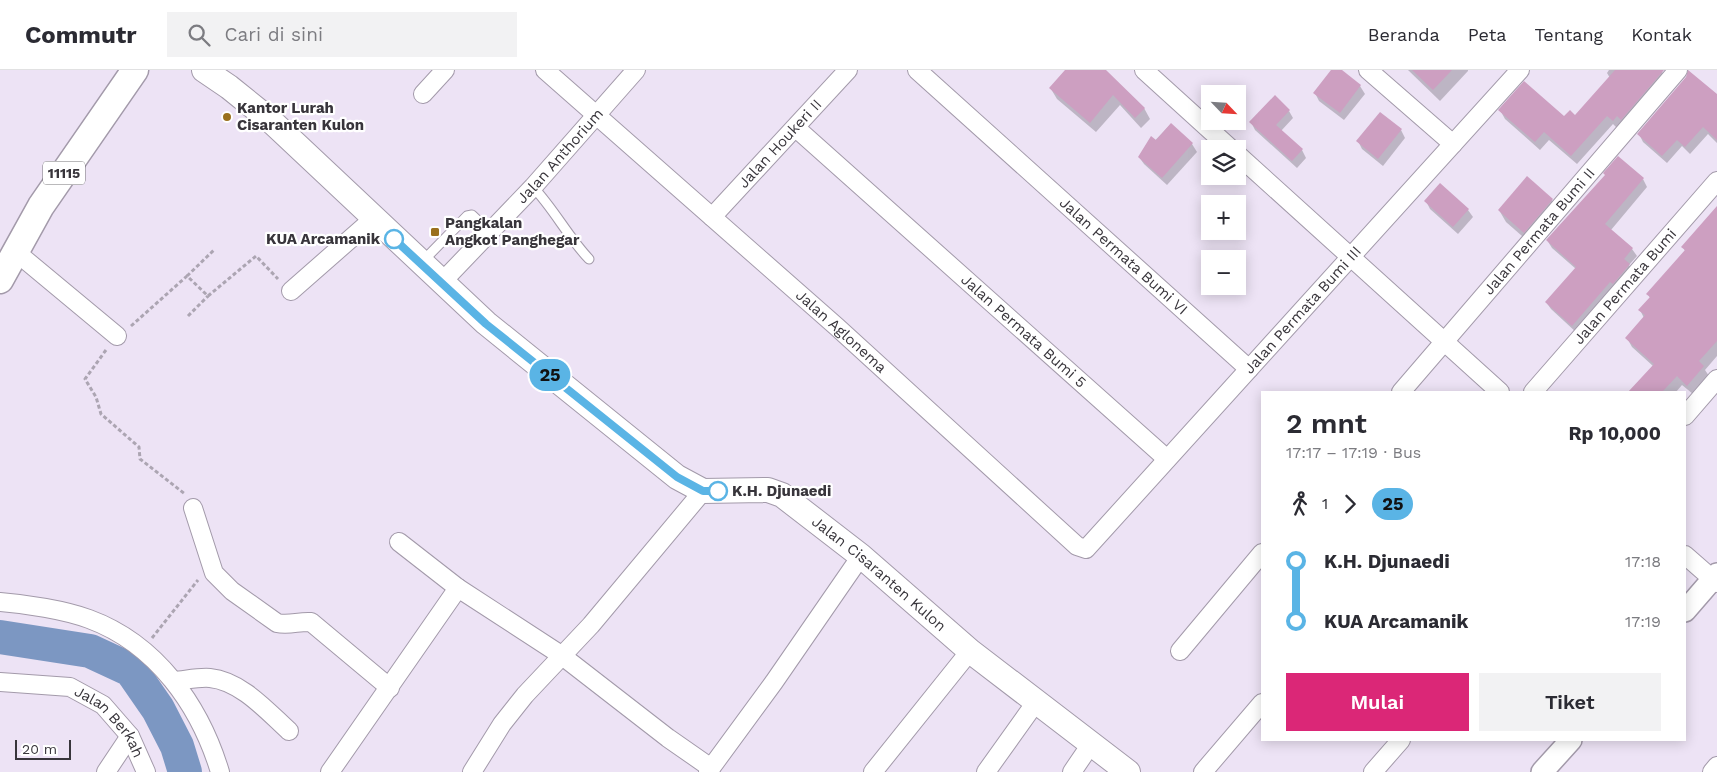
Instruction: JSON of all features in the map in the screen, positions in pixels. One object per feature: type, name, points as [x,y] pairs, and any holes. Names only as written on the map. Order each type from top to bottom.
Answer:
[{"type":"main road","name":"11115","points":[[0,280],[41,206],[135,70]]},
{"type":"main road","name":"Jalan Cisaranten Kulon","points":[[204,70],[229,86],[270,120],[441,283],[537,365],[677,477],[703,491],[768,490],[782,495],[861,556],[970,651],[1128,772]]},
{"type":"street","points":[[423,94],[445,70]]},
{"type":"street","name":"Jalan Aglonema","points":[[545,70],[712,217],[1077,546],[1086,549]]},
{"type":"street","name":"Jalan Anthorium","points":[[441,283],[532,187],[636,70]]},
{"type":"street","name":"Jalan Houkeri II","points":[[712,217],[848,70]]},
{"type":"street","name":"Jalan Permata Bumi VI","points":[[918,70],[1249,369]]},
{"type":"street","points":[[1144,70],[1221,140]]},
{"type":"street","points":[[1368,70],[1452,144]]},
{"type":"street","name":"Jalan Permata Bumi III","points":[[1086,549],[1520,70]]},
{"type":"street","name":"Jalan Permata Bumi II","points":[[1402,391],[1678,70]]},
{"type":"street","name":"Jalan Permata Bumi 5","points":[[796,128],[879,204],[1168,459]]},
{"type":"street","points":[[1246,162],[1499,391]]},
{"type":"street","name":"Jalan Permata Bumi","points":[[1534,391],[1717,181]]},
{"type":"street","points":[[291,291],[373,219]]},
{"type":"street","points":[[16,252],[117,336]]},
{"type":"street","points":[[1686,415],[1717,379]]},
{"type":"street","points":[[472,772],[502,724],[561,655],[590,625],[703,491]]},
{"type":"street","points":[[191,503],[214,573],[264,615],[277,623],[285,625],[299,621],[311,622],[390,688]]},
{"type":"street","points":[[399,542],[458,588],[561,655],[709,770],[774,682],[861,556]]},
{"type":"street","points":[[1180,652],[1261,554]]},
{"type":"street","points":[[1686,556],[1715,579],[1686,609]]},
{"type":"street","points":[[330,772],[458,588]]},
{"type":"street","points":[[0,602],[20,604],[89,619],[138,644],[175,681],[198,716],[220,772]]},
{"type":"street","points":[[873,772],[970,651]]},
{"type":"street","points":[[175,681],[209,678],[234,686],[247,694],[288,731]]},
{"type":"street","name":"Jalan Berkah","points":[[0,682],[70,687],[103,705],[130,736],[146,772]]},
{"type":"street","points":[[986,772],[1036,702]]},
{"type":"street","points":[[1203,772],[1261,704]]},
{"type":"street","points":[[106,772],[130,736]]},
{"type":"street","points":[[1373,772],[1401,741]]},
{"type":"street","points":[[1542,772],[1569,741]]},
{"type":"street","points":[[1072,772],[1091,744]]},
{"type":"lane","points":[[532,187],[555,214],[573,242],[589,259]]},
{"type":"lane","points":[[421,264],[467,216],[472,215],[490,232]]},
{"type":"path","points":[[191,503],[183,491],[140,459],[140,447],[101,414],[96,397],[85,381],[117,336],[122,336],[150,307],[214,250]]},
{"type":"path","points":[[188,316],[208,296],[256,256],[291,291]]},
{"type":"path","points":[[187,276],[208,296]]},
{"type":"path","points":[[143,650],[211,564]]},
{"type":"building","points":[[1065,70],[1106,70],[1145,108],[1135,118],[1113,95],[1090,123],[1049,88]]},
{"type":"building","points":[[1331,70],[1342,70],[1361,85],[1340,113],[1313,93]]},
{"type":"building","points":[[1412,70],[1452,70],[1433,90]]},
{"type":"building","points":[[1615,70],[1664,70],[1621,120],[1617,116],[1613,121],[1607,116],[1571,156],[1544,132],[1535,142],[1498,110],[1524,81],[1564,116],[1570,110],[1575,115]]},
{"type":"building","points":[[1688,70],[1717,94],[1717,140],[1703,127],[1685,147],[1677,140],[1662,156],[1637,134],[1686,77]]},
{"type":"building","points":[[1275,95],[1290,110],[1276,125],[1303,149],[1292,161],[1249,122]]},
{"type":"building","points":[[1380,112],[1402,129],[1378,159],[1356,141]]},
{"type":"building","points":[[1171,123],[1193,143],[1162,178],[1138,157],[1151,136],[1156,140]]},
{"type":"building","points":[[1618,156],[1644,178],[1605,224],[1633,248],[1624,259],[1630,264],[1613,284],[1610,282],[1572,326],[1545,302],[1576,267],[1546,240],[1605,175],[1603,173]]},
{"type":"building","points":[[1527,176],[1553,199],[1524,233],[1498,210]]},
{"type":"building","points":[[1440,183],[1469,209],[1453,227],[1424,201]]},
{"type":"building","points":[[1717,206],[1717,341],[1699,361],[1704,366],[1687,386],[1677,376],[1663,391],[1629,391],[1654,364],[1625,338],[1645,315],[1638,310],[1650,297],[1646,294],[1685,250],[1681,247]]},
{"type":"waterway","points":[[0,637],[90,651],[131,670],[158,709],[177,746],[185,772]]},
{"type":"bus line","name":"25","points":[[394,239],[486,324],[677,477],[703,491],[718,491]]},
{"type":"place","name":"Kantor Lurah Cisaranten Kulon","points":[[227,117]]},
{"type":"place","name":"Pangkalan Angkot Panghegar","points":[[435,232]]},
{"type":"place","name":"KUA Arcamanik","points":[[394,239]]},
{"type":"place","name":"K.H. Djunaedi","points":[[718,491]]}]
